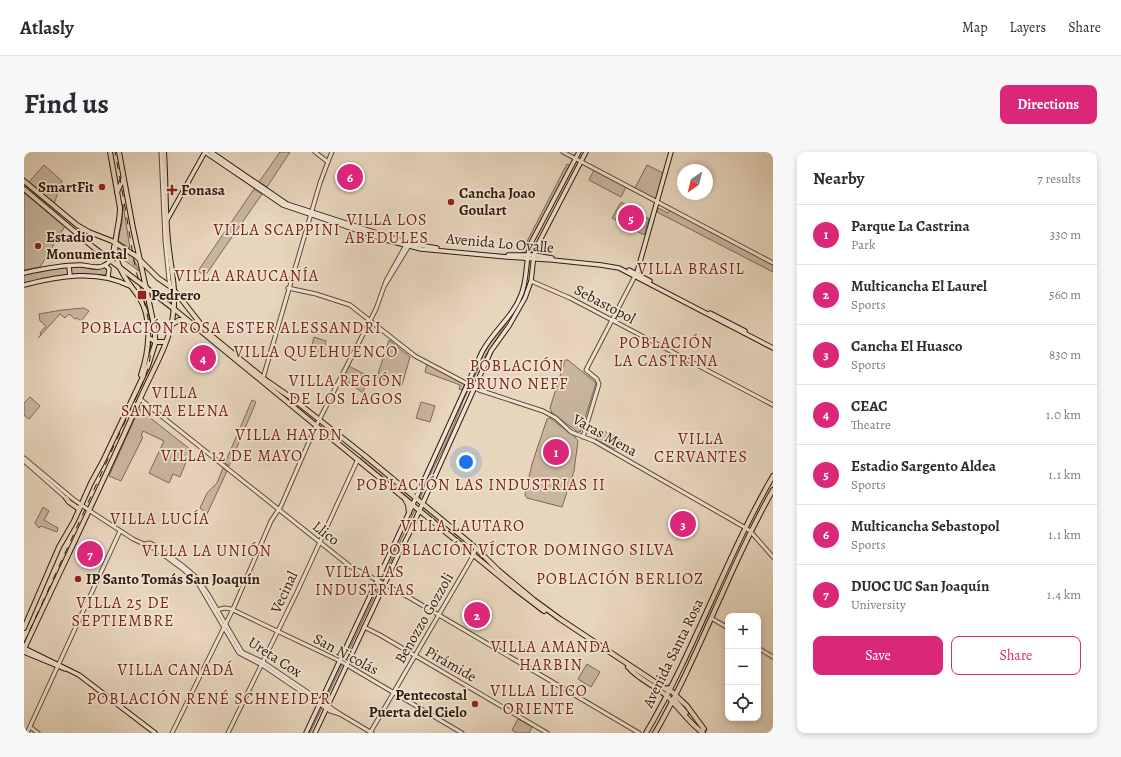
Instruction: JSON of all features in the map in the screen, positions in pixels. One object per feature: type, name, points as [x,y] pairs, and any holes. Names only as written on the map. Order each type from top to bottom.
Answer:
[{"type":"main road","points":[[24,273],[48,268],[81,265],[99,267],[105,266],[111,260],[120,214],[110,152]]},
{"type":"main road","points":[[24,628],[60,547],[92,480],[103,461],[152,356],[156,342],[156,333],[131,222],[119,152]]},
{"type":"main road","points":[[155,733],[82,677],[24,648],[118,449],[171,326],[175,291],[168,243],[163,152]]},
{"type":"main road","points":[[161,160],[163,152]]},
{"type":"main road","points":[[167,220],[205,152]]},
{"type":"main road","name":"Avenida Lo Ovalle","points":[[205,152],[281,204],[312,213]]},
{"type":"main road","name":"Avenida Lo Ovalle","points":[[211,152],[285,202],[386,240],[424,249],[612,264],[624,268],[773,347]]},
{"type":"main road","points":[[306,733],[485,346],[520,300],[525,285],[528,257],[534,237],[579,152]]},
{"type":"main road","points":[[315,733],[408,536],[493,348],[509,326],[523,301],[531,281],[534,257],[539,241],[586,152]]},
{"type":"main road","points":[[636,275],[671,152]]},
{"type":"main road","points":[[117,192],[123,179]]},
{"type":"main road","points":[[24,181],[77,225],[126,249],[140,260],[158,278],[175,291],[207,332],[263,378],[293,398],[416,498],[476,548],[534,600],[627,666],[636,675],[668,692],[675,699],[690,722],[704,732]]},
{"type":"main road","points":[[24,189],[174,309],[539,608],[627,666],[642,671],[695,716],[704,732]]},
{"type":"main road","points":[[131,222],[133,216]]},
{"type":"main road","points":[[114,243],[116,258],[123,276],[140,299],[143,306],[149,338],[145,363],[128,407]]},
{"type":"main road","points":[[69,266],[70,276]]},
{"type":"main road","points":[[105,266],[109,269],[108,277]]},
{"type":"main road","points":[[24,285],[70,276],[88,275],[108,277],[130,286]]},
{"type":"main road","points":[[171,326],[179,320],[188,321]]},
{"type":"main road","points":[[149,338],[156,342],[165,342]]},
{"type":"main road","points":[[358,460],[360,456],[364,456]]},
{"type":"main road","name":"Avenida Santa Rosa","points":[[646,733],[668,692],[744,527],[773,476]]},
{"type":"main road","points":[[408,492],[414,492],[420,489]]},
{"type":"main road","name":"Avenida Santa Rosa","points":[[654,733],[675,699],[750,531],[773,490]]},
{"type":"main road","points":[[64,495],[69,502],[80,507]]},
{"type":"main road","points":[[405,498],[408,505],[408,513]]},
{"type":"main road","points":[[24,652],[58,665]]},
{"type":"street","points":[[315,152],[327,161]]},
{"type":"street","points":[[263,378],[288,288],[331,152]]},
{"type":"street","points":[[563,152],[773,263]]},
{"type":"street","points":[[161,160],[164,233],[168,258],[168,270],[174,302]]},
{"type":"street","points":[[172,733],[233,610],[271,521],[279,509],[316,425],[370,321],[377,306],[383,286],[389,280],[408,245]]},
{"type":"street","points":[[583,437],[599,384],[597,379],[586,370],[636,275]]},
{"type":"street","name":"Sebastopol","points":[[531,281],[570,298],[773,405]]},
{"type":"street","name":"Varas Mena","points":[[288,288],[316,294],[348,305],[413,355],[474,388],[543,411],[556,418],[571,432],[599,444],[744,527],[750,531],[773,557]]},
{"type":"street","name":"Llico","points":[[140,399],[351,567],[439,615],[639,733]]},
{"type":"street","points":[[24,458],[64,495]]},
{"type":"street","name":"Vecinal","points":[[228,733],[278,632],[358,460]]},
{"type":"street","points":[[24,462],[64,495]]},
{"type":"street","name":"Ureta Cox","points":[[80,507],[89,511],[134,540],[145,544],[150,543],[156,546],[190,572],[201,583],[239,653],[262,664],[320,703],[371,733]]},
{"type":"street","points":[[27,733],[120,531]]},
{"type":"street","name":"Benozzo Gozzoli","points":[[371,733],[474,555],[476,548]]},
{"type":"street","name":"San Nicolás","points":[[216,610],[228,608],[233,610],[340,661],[346,666],[462,733]]},
{"type":"street","points":[[711,618],[725,626]]},
{"type":"street","name":"Pirámide","points":[[364,627],[547,733]]},
{"type":"street","points":[[760,649],[773,657]]},
{"type":"street","points":[[30,727],[38,733]]},
{"type":"shaded area","points":[[280,152],[290,152],[267,187],[259,182]]},
{"type":"shaded area","points":[[567,164],[571,166],[527,252],[521,253]]},
{"type":"shaded area","points":[[44,165],[62,181],[54,204],[29,182]]},
{"type":"shaded area","points":[[647,165],[663,173],[656,199],[635,188]]},
{"type":"shaded area","points":[[594,170],[626,187],[621,197],[589,180]]},
{"type":"shaded area","points":[[254,189],[262,194],[207,273],[204,275],[198,271]]},
{"type":"shaded area","name":"Estadio Monumental","points":[[24,192],[65,226],[40,267],[24,270]]},
{"type":"shaded area","points":[[621,202],[649,219],[644,235],[612,218]]},
{"type":"shaded area","points":[[123,204],[130,248],[118,241],[122,222]]},
{"type":"shaded area","points":[[658,208],[668,213],[670,210],[773,265],[773,272],[657,212]]},
{"type":"shaded area","points":[[117,247],[133,257],[139,271],[117,255]]},
{"type":"shaded area","points":[[76,266],[104,267],[108,269],[107,275],[83,274],[24,284],[24,274]]},
{"type":"shaded area","points":[[84,308],[89,311],[81,321],[77,318],[75,319],[69,314],[65,318],[60,314],[41,335],[40,333],[46,326],[40,321],[39,314]]},
{"type":"shaded area","points":[[511,316],[481,363],[420,499],[417,497],[486,345]]},
{"type":"shaded area","points":[[314,337],[326,341],[321,359],[310,352]]},
{"type":"shaded area","points":[[389,340],[410,357],[402,385],[377,377]]},
{"type":"shaded area","points":[[565,360],[568,360],[596,383],[581,431],[578,432],[552,413],[550,408]]},
{"type":"shaded area","points":[[427,364],[465,385],[462,390],[459,389],[460,385],[425,372]]},
{"type":"shaded area","points":[[349,366],[368,376],[363,393],[343,378]]},
{"type":"shaded area","points":[[30,397],[40,406],[29,419],[24,415],[24,403]]},
{"type":"shaded area","points":[[252,400],[256,402],[229,466],[225,463]]},
{"type":"shaded area","points":[[421,402],[435,406],[430,422],[416,418]]},
{"type":"shaded area","points":[[139,409],[191,450],[180,477],[173,474],[169,483],[149,473],[164,441],[143,431],[141,436],[143,437],[121,481],[109,476]]},
{"type":"shaded area","points":[[550,418],[578,441],[574,471],[562,507],[527,498],[525,495],[532,464],[547,419]]},
{"type":"shaded area","points":[[600,429],[620,440],[615,449],[596,440]]},
{"type":"shaded area","points":[[363,456],[414,498],[412,501],[361,459]]},
{"type":"shaded area","points":[[223,468],[227,471],[207,514],[200,508],[207,493],[217,483]]},
{"type":"shaded area","points":[[423,506],[474,548],[472,551],[421,509]]},
{"type":"shaded area","points":[[43,507],[49,511],[44,520],[58,528],[57,532],[41,526],[39,528],[35,523]]},
{"type":"shaded area","points":[[412,507],[415,510],[310,733],[307,733]]},
{"type":"shaded area","points":[[675,512],[696,522],[690,536],[669,526]]},
{"type":"shaded area","points":[[587,664],[600,672],[591,687],[578,679]]},
{"type":"shaded area","points":[[518,719],[532,727],[529,733],[517,733],[512,730]]},
{"type":"railway","points":[[24,643],[144,380],[149,365],[151,350],[148,320],[134,261],[115,152]]},
{"type":"place","name":"Multicancha Sebastopol","points":[[350,177]]},
{"type":"place","name":"SmartFit","points":[[102,187]]},
{"type":"place","name":"Fonasa","points":[[172,190]]},
{"type":"place","name":"Cancha Joao Goulart","points":[[451,202]]},
{"type":"place","name":"Estadio Sargento Aldea","points":[[631,218]]},
{"type":"place","name":"Estadio Monumental","points":[[38,246]]},
{"type":"place","name":"Pedrero","points":[[142,295]]},
{"type":"place","name":"CEAC","points":[[203,358]]},
{"type":"place","name":"Parque La Castrina","points":[[556,452]]},
{"type":"place","name":"Cancha El Huasco","points":[[683,524]]},
{"type":"place","name":"DUOC UC San Joaquín","points":[[90,554]]},
{"type":"place","name":"IP Santo Tomás San Joaquín","points":[[78,579]]},
{"type":"place","name":"Multicancha El Laurel","points":[[477,615]]},
{"type":"place","name":"Pentecostal Puerta del Cielo","points":[[475,704]]},
{"type":"district","name":"VILLA LOS ABEDULES","points":[[387,228]]},
{"type":"district","name":"VILLA SCAPPINI","points":[[277,229]]},
{"type":"district","name":"VILLA BRASIL","points":[[691,268]]},
{"type":"district","name":"VILLA ARAUCANÍA","points":[[247,275]]},
{"type":"district","name":"POBLACIÓN ROSA ESTER ALESSANDRI","points":[[231,327]]},
{"type":"district","name":"VILLA QUELHUENCO","points":[[316,351]]},
{"type":"district","name":"POBLACIÓN LA CASTRINA","points":[[666,351]]},
{"type":"district","name":"POBLACIÓN BRUNO NEFF","points":[[517,374]]},
{"type":"district","name":"VILLA REGIÓN DE LOS LAGOS","points":[[346,389]]},
{"type":"district","name":"VILLA SANTA ELENA","points":[[175,401]]},
{"type":"district","name":"VILLA HAYDN","points":[[289,434]]},
{"type":"district","name":"VILLA CERVANTES","points":[[701,447]]},
{"type":"district","name":"VILLA 12 DE MAYO","points":[[232,455]]},
{"type":"district","name":"POBLACIÓN LAS INDUSTRIAS II","points":[[481,484]]},
{"type":"district","name":"VILLA LUCÍA","points":[[160,518]]},
{"type":"district","name":"VILLA LAUTARO","points":[[463,525]]},
{"type":"district","name":"POBLACIÓN VÍCTOR DOMINGO SILVA","points":[[527,549]]},
{"type":"district","name":"VILLA LA UNIÓN","points":[[207,550]]},
{"type":"district","name":"POBLACIÓN BERLIOZ","points":[[620,578]]},
{"type":"district","name":"VILLA LAS INDUSTRIAS","points":[[365,580]]},
{"type":"district","name":"VILLA 25 DE SEPTIEMBRE","points":[[123,611]]},
{"type":"district","name":"VILLA AMANDA HARBIN","points":[[551,655]]},
{"type":"district","name":"VILLA CANADÁ","points":[[176,669]]},
{"type":"district","name":"POBLACIÓN RENÉ SCHNEIDER","points":[[209,698]]},
{"type":"district","name":"VILLA LLICO ORIENTE","points":[[539,699]]}]
